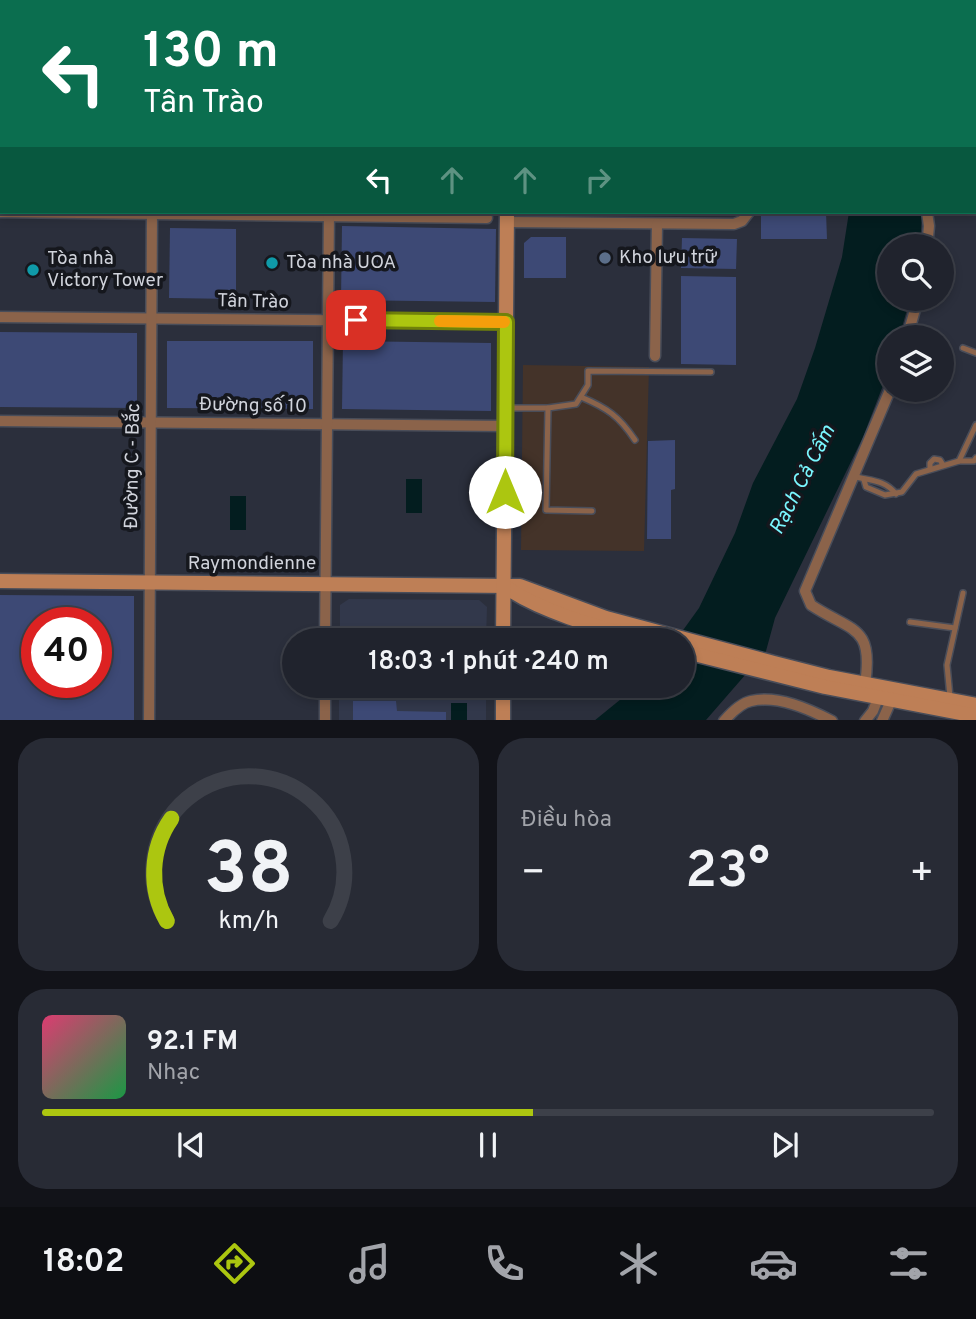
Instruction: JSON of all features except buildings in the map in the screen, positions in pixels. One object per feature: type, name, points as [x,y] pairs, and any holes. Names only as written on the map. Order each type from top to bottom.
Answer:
[{"type":"street","name":"Đường C - Bắc","points":[[149,720],[152,214]]},
{"type":"street","points":[[325,628],[329,214]]},
{"type":"street","points":[[361,214],[487,218]]},
{"type":"street","points":[[503,628],[507,217],[591,217],[657,224],[734,224],[742,221],[747,214]]},
{"type":"street","points":[[927,214],[928,234]]},
{"type":"street","points":[[655,356],[657,224]]},
{"type":"street","name":"Tân Trào","points":[[0,317],[506,322]]},
{"type":"street","points":[[865,684],[869,660],[865,640],[845,623],[811,605],[805,591],[858,477],[886,402]]},
{"type":"street","name":"Đường số 10","points":[[0,421],[505,426]]},
{"type":"street","name":"Raymondienne","points":[[0,581],[520,586],[604,623]]},
{"type":"street","points":[[604,623],[616,628]]},
{"type":"street","points":[[604,623],[827,682],[865,684],[887,694],[976,705]]},
{"type":"street","points":[[695,654],[887,694],[976,716]]},
{"type":"street","points":[[865,720],[887,694]]},
{"type":"street","points":[[882,720],[887,694]]},
{"type":"street","points":[[325,698],[325,720]]},
{"type":"street","points":[[503,698],[503,720]]},
{"type":"street","points":[[724,720],[749,701],[770,700],[811,710],[832,720]]},
{"type":"lane","points":[[963,348],[976,353]]},
{"type":"lane","points":[[505,408],[548,408],[576,404],[588,386],[588,371],[711,372]]},
{"type":"lane","points":[[581,397],[603,407],[622,421],[635,440]]},
{"type":"lane","points":[[548,408],[546,510],[592,511]]},
{"type":"lane","points":[[959,461],[976,425]]},
{"type":"lane","points":[[858,477],[889,486],[896,494],[902,492],[916,474],[959,461],[974,461],[976,458]]},
{"type":"lane","points":[[950,700],[947,666],[963,593]]},
{"type":"lane","points":[[911,622],[955,628]]},
{"type":"shaded area","points":[[523,214],[582,214],[580,216]]},
{"type":"shaded area","points":[[761,214],[826,214],[827,239],[761,239]]},
{"type":"shaded area","points":[[342,226],[496,229],[495,302],[341,300]]},
{"type":"shaded area","points":[[170,228],[236,229],[236,299],[169,298]]},
{"type":"shaded area","points":[[531,237],[566,237],[566,278],[524,278],[524,243]]},
{"type":"shaded area","points":[[682,238],[737,239],[736,269],[681,268]]},
{"type":"shaded area","points":[[681,276],[736,277],[736,365],[681,364]]},
{"type":"shaded area","points":[[0,332],[137,333],[137,408],[0,407]]},
{"type":"shaded area","points":[[167,341],[313,341],[313,409],[167,408]]},
{"type":"shaded area","points":[[343,341],[491,343],[491,411],[342,409]]},
{"type":"shaded area","points":[[523,365],[649,367],[644,551],[521,550]]},
{"type":"shaded area","points":[[675,440],[671,539],[647,539],[648,441]]},
{"type":"shaded area","points":[[0,595],[134,596],[134,720],[0,720]]},
{"type":"shaded area","points":[[349,599],[479,600],[487,607],[486,628],[340,628],[340,605]]},
{"type":"shaded area","points":[[339,698],[486,698],[486,720],[339,720]]},
{"type":"shaded area","points":[[353,701],[396,701],[397,711],[446,712],[446,720],[353,720]]},
{"type":"water","name":"Rạch Cả Cấm","points":[[849,214],[922,214],[921,234],[877,234],[877,311],[907,311],[903,325],[877,325],[877,401],[863,437],[775,618],[766,651],[706,720],[595,720],[622,698],[695,698],[695,628],[685,628],[699,608],[735,533],[753,483],[797,399],[842,257]]},
{"type":"water","points":[[406,479],[422,479],[422,513],[406,513]]},
{"type":"water","points":[[230,496],[246,496],[246,530],[230,530]]},
{"type":"water","points":[[451,703],[467,703],[467,720],[451,720]]},
{"type":"slow traffic","points":[[440,321],[504,322]]},
{"type":"place","name":"Kho lưu trữ","points":[[605,258]]},
{"type":"place","name":"Tòa nhà UOA","points":[[272,263]]},
{"type":"place","name":"Tòa nhà Victory Tower","points":[[33,270]]},
{"type":"route","points":[[356,320],[506,322],[505,492]]}]
